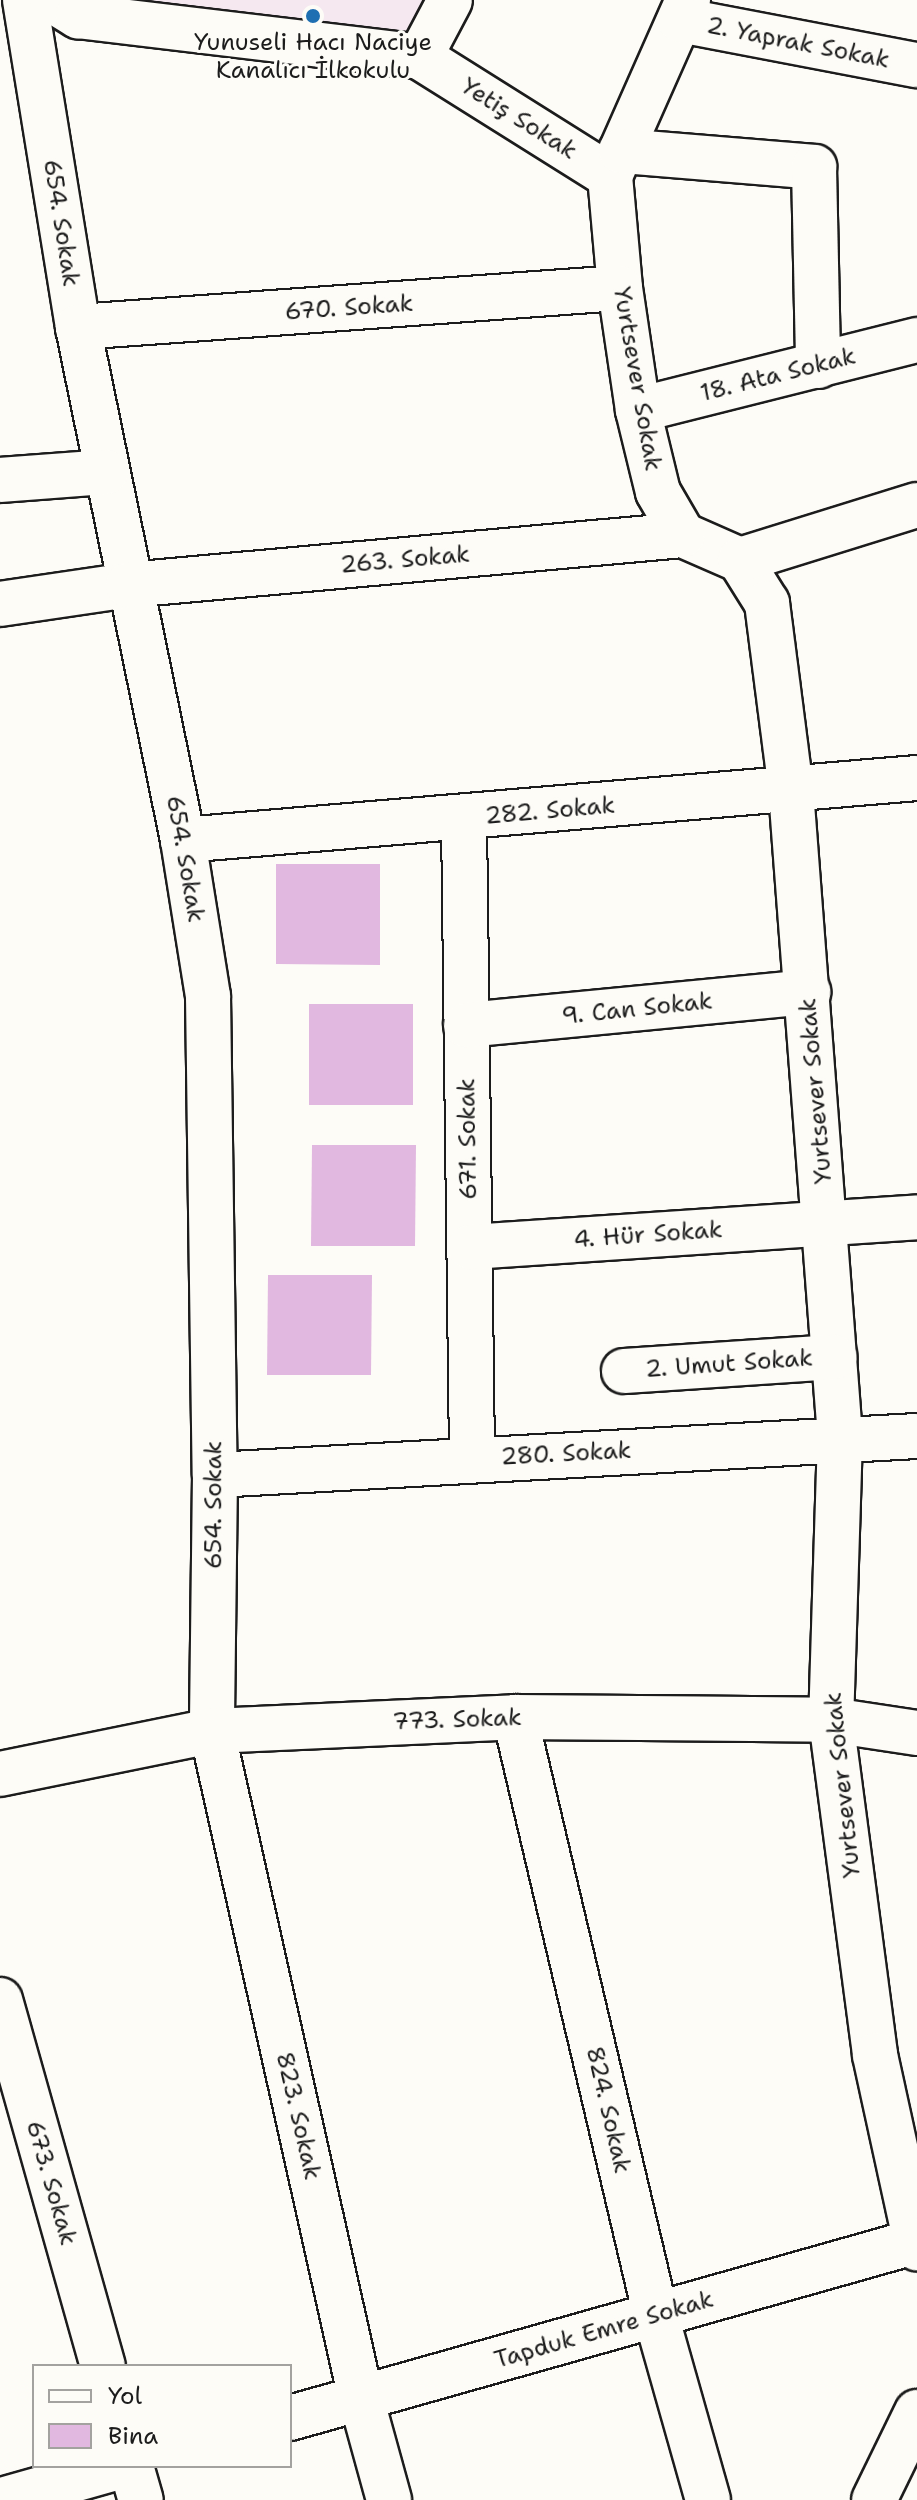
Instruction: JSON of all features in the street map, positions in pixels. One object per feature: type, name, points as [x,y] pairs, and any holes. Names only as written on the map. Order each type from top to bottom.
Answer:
[{"type":"street","name":"654. Sokak","points":[[25,0],[78,327],[128,585],[183,840],[208,996],[215,1475],[212,1731]]},
{"type":"street","name":"Yetiş Sokak","points":[[52,0],[78,16],[420,57],[615,163],[814,167],[818,366]]},
{"type":"street","points":[[420,57],[450,0]]},
{"type":"street","name":"2. Yaprak Sokak","points":[[684,10],[917,65]]},
{"type":"street","name":"Yurtsever Sokak","points":[[683,535],[658,492],[638,410],[620,288],[615,163],[684,10]]},
{"type":"street","name":"670. Sokak","points":[[78,327],[620,288]]},
{"type":"street","name":"18. Ata Sokak","points":[[638,410],[917,340]]},
{"type":"street","points":[[0,480],[106,472]]},
{"type":"street","points":[[683,535],[740,560],[917,505]]},
{"type":"street","name":"263. Sokak","points":[[0,604],[128,585],[683,535]]},
{"type":"street","name":"Yurtsever Sokak","points":[[740,560],[767,603],[791,791],[827,1223],[840,1437],[831,1720],[875,2055],[916,2244]]},
{"type":"street","name":"282. Sokak","points":[[183,840],[464,819],[917,778]]},
{"type":"street","name":"671. Sokak","points":[[464,819],[472,1459]]},
{"type":"street","name":"9. Can Sokak","points":[[466,1025],[808,992]]},
{"type":"street","name":"4. Hür Sokak","points":[[470,1247],[917,1217]]},
{"type":"street","name":"2. Umut Sokak","points":[[624,1371],[835,1357]]},
{"type":"street","name":"280. Sokak","points":[[215,1475],[840,1437],[917,1436]]},
{"type":"street","name":"773. Sokak","points":[[0,1774],[212,1731],[515,1717],[831,1720],[917,1733]]},
{"type":"street","name":"824. Sokak","points":[[515,1717],[656,2316],[708,2500]]},
{"type":"street","name":"823. Sokak","points":[[212,1731],[361,2398],[389,2500]]},
{"type":"street","name":"673. Sokak","points":[[0,2000],[102,2364]]},
{"type":"street","name":"Tapduk Emre Sokak","points":[[292,2417],[916,2244]]},
{"type":"street","points":[[874,2500],[917,2412]]},
{"type":"street","points":[[2,2500],[115,2468]]},
{"type":"street","points":[[132,2468],[141,2500]]},
{"type":"shaded area","name":"Yunuseli Hacı Naciye Kanalıcı İlkokulu","points":[[97,0],[425,0],[410,32],[391,42]]},
{"type":"building","points":[[276,864],[380,864],[380,965],[276,964]]},
{"type":"building","points":[[309,1004],[413,1004],[413,1105],[309,1105]]},
{"type":"building","points":[[312,1145],[416,1145],[415,1246],[311,1246]]},
{"type":"building","points":[[268,1275],[372,1275],[371,1375],[267,1375]]},
{"type":"place","name":"Yunuseli Hacı Naciye Kanalıcı İlkokulu","points":[[313,16]]}]
